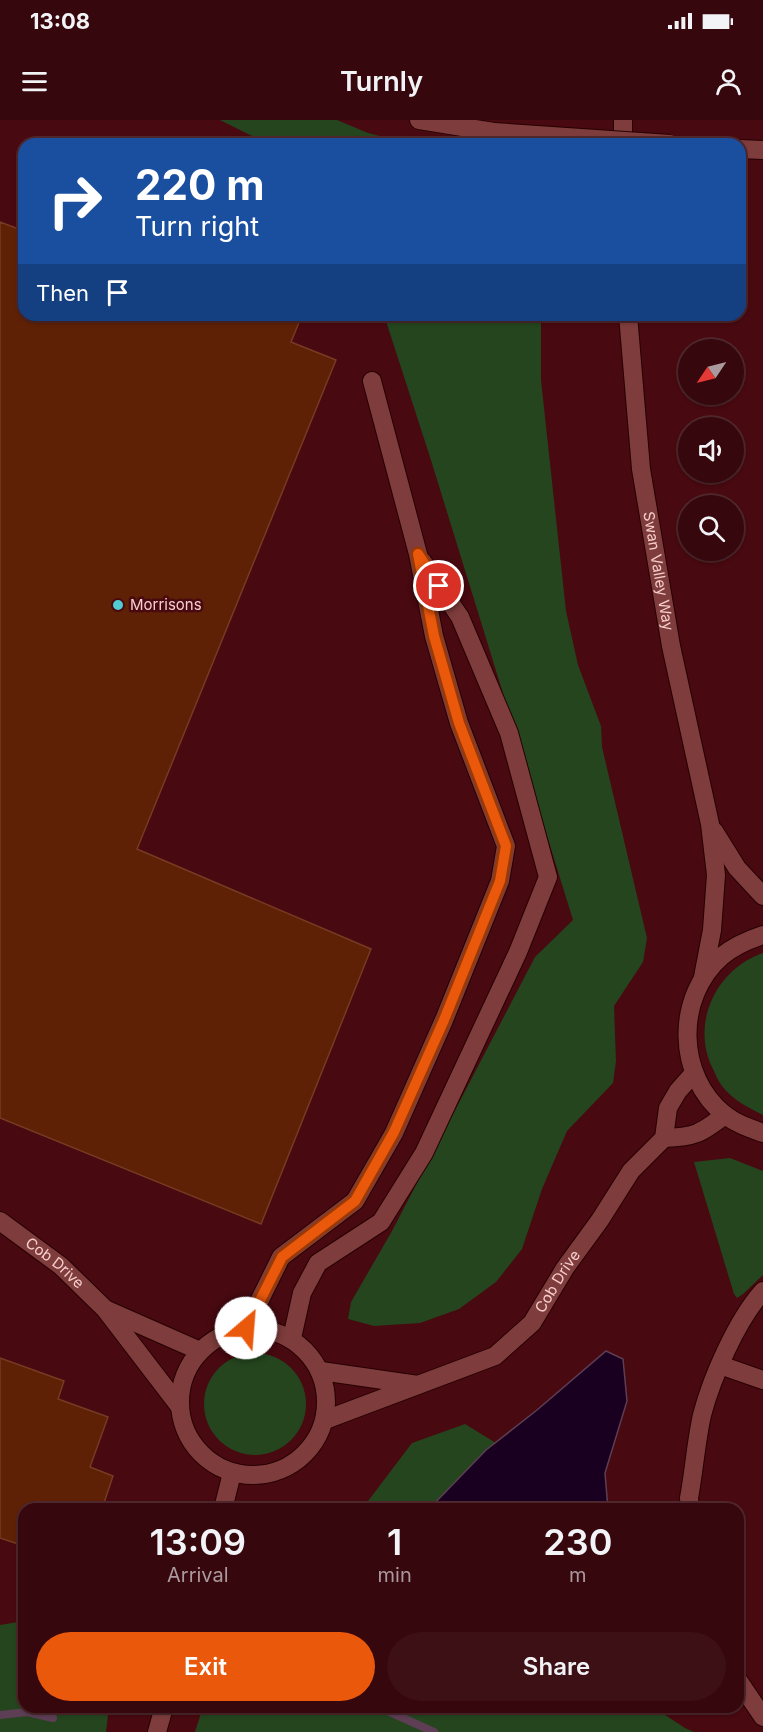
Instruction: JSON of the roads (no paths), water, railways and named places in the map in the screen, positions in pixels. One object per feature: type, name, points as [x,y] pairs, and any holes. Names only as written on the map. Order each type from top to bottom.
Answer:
[{"type":"street","points":[[419,120],[494,132],[582,138]]},
{"type":"street","points":[[622,120],[623,138]]},
{"type":"street","points":[[746,149],[762,150]]},
{"type":"street","name":"Swan Valley Way","points":[[629,321],[641,469],[671,646],[710,825],[717,875],[712,930],[703,977]]},
{"type":"street","points":[[246,1328],[282,1257],[355,1201],[394,1132],[435,1041],[500,881],[506,846],[459,723],[434,636],[418,554],[372,381]]},
{"type":"street","points":[[292,1338],[302,1293],[318,1263],[381,1222],[424,1153],[518,952],[548,878],[509,733],[460,617],[418,554]]},
{"type":"street","name":"Swan Valley Way","points":[[710,825],[737,868],[763,896]]},
{"type":"street","points":[[763,935],[746,940],[722,956],[703,977],[691,1003],[687,1026],[688,1050],[694,1073],[712,1102],[763,1147]]},
{"type":"street","points":[[694,1073],[678,1091],[668,1108],[664,1138],[689,1137],[706,1129],[725,1115]]},
{"type":"street","points":[[740,1125],[763,1133]]},
{"type":"street","name":"Cob Drive","points":[[325,1420],[495,1356],[532,1323],[565,1268],[600,1220],[631,1171],[664,1138]]},
{"type":"street","name":"Cob Drive","points":[[0,1221],[61,1266],[105,1309],[180,1407]]},
{"type":"street","points":[[689,1503],[702,1415],[720,1365],[750,1306],[763,1291]]},
{"type":"street","name":"Cob Drive","points":[[105,1309],[200,1351]]},
{"type":"street","points":[[246,1328],[271,1330],[292,1338],[308,1353],[321,1371],[327,1395],[325,1420],[316,1442],[300,1460],[279,1472],[256,1476],[232,1473],[212,1463],[196,1448],[184,1428],[180,1407],[181,1386],[188,1367],[200,1351],[221,1335],[246,1328]]},
{"type":"street","points":[[720,1365],[763,1380]]},
{"type":"street","points":[[321,1371],[420,1386]]},
{"type":"street","points":[[224,1503],[232,1473]]},
{"type":"street","points":[[744,1689],[763,1716]]},
{"type":"street","points":[[158,1729],[162,1713]]},
{"type":"waterway","points":[[0,1715],[18,1713]]},
{"type":"waterway","points":[[31,1713],[53,1718]]},
{"type":"waterway","points":[[392,1713],[434,1732]]},
{"type":"place","name":"Morrisons","points":[[118,605]]}]
